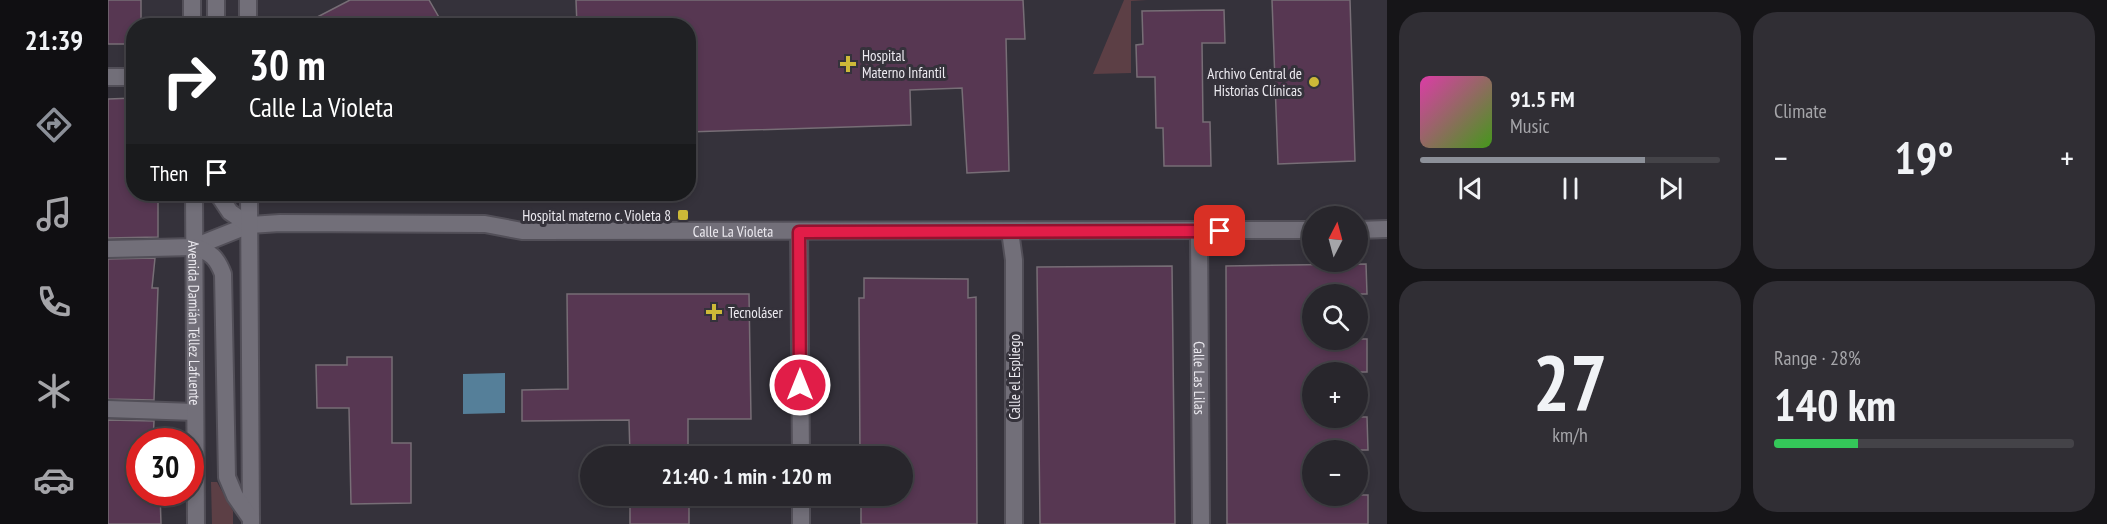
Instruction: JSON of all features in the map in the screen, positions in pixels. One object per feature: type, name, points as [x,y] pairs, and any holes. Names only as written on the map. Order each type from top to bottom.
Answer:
[{"type":"street","points":[[192,0],[192,18]]},
{"type":"street","points":[[216,0],[216,18]]},
{"type":"street","points":[[248,0],[248,18]]},
{"type":"street","points":[[108,77],[126,77]]},
{"type":"street","name":"Avenida Damián Téllez Lafuente","points":[[194,201],[196,524]]},
{"type":"street","points":[[223,201],[230,212],[249,225]]},
{"type":"street","points":[[249,201],[251,521]]},
{"type":"street","name":"Calle La Violeta","points":[[194,247],[249,225],[485,224],[522,231],[1302,230]]},
{"type":"street","points":[[1368,230],[1387,229]]},
{"type":"street","name":"Calle el Espliego","points":[[1010,231],[1014,260],[1014,524]]},
{"type":"street","name":"Calle Las Lilas","points":[[1199,231],[1201,524]]},
{"type":"street","points":[[799,232],[801,446]]},
{"type":"street","points":[[108,249],[194,247],[208,251],[215,257],[223,274],[227,477],[235,496],[251,521]]},
{"type":"street","points":[[108,409],[195,412]]},
{"type":"street","points":[[801,506],[801,524]]},
{"type":"shaded area","points":[[1124,0],[1147,0],[1131,1],[1131,73],[1093,74]]},
{"type":"shaded area","points":[[211,482],[217,482],[233,511],[233,524],[212,524]]},
{"type":"water","points":[[505,373],[505,413],[463,414],[463,374]]},
{"type":"building","points":[[108,0],[141,0],[141,18],[126,18],[126,44],[108,44]]},
{"type":"building","points":[[350,0],[429,0],[439,18],[315,18]]},
{"type":"building","name":"Hospital Materno Infantil","points":[[576,0],[1023,0],[1025,39],[1006,39],[1009,171],[967,173],[962,88],[910,90],[911,125],[696,132],[696,18],[577,18]]},
{"type":"building","name":"Archivo Central de Historias Clínicas","points":[[1272,0],[1350,0],[1355,161],[1278,164]]},
{"type":"building","points":[[1224,10],[1225,43],[1202,43],[1203,122],[1210,122],[1211,166],[1164,166],[1163,128],[1156,128],[1155,77],[1137,77],[1136,45],[1143,44],[1142,11]]},
{"type":"building","points":[[126,98],[126,201],[158,201],[158,237],[108,238],[108,99]]},
{"type":"building","points":[[155,258],[152,288],[158,288],[154,400],[108,399],[108,259]]},
{"type":"building","points":[[1302,265],[1302,272],[1366,272],[1367,284],[1302,284],[1302,350],[1367,350],[1367,362],[1302,362],[1302,428],[1367,428],[1368,440],[1302,440],[1302,506],[1368,506],[1368,524],[1227,524],[1226,266]]},
{"type":"building","points":[[1172,266],[1175,524],[1040,524],[1037,267]]},
{"type":"building","points":[[864,278],[968,279],[968,298],[976,297],[977,524],[861,524],[861,506],[913,506],[913,446],[860,446],[859,298],[864,298]]},
{"type":"building","points":[[567,294],[749,294],[751,419],[688,419],[688,446],[630,446],[629,420],[522,421],[522,390],[568,389]]},
{"type":"building","points":[[347,357],[392,357],[392,443],[411,443],[411,503],[351,504],[349,408],[317,408],[316,365],[347,365]]},
{"type":"building","points":[[108,420],[154,421],[154,428],[126,428],[126,506],[160,506],[161,524],[108,524]]},
{"type":"building","points":[[630,506],[689,506],[689,524],[630,524]]},
{"type":"place","name":"Hospital Materno Infantil","points":[[848,64]]},
{"type":"place","name":"Archivo Central de Historias Clínicas","points":[[1314,82]]},
{"type":"place","name":"Hospital materno c. Violeta 8","points":[[683,215]]},
{"type":"place","name":"Tecnoláser","points":[[714,312]]},
{"type":"route","points":[[800,385],[799,232],[1220,231]]}]
